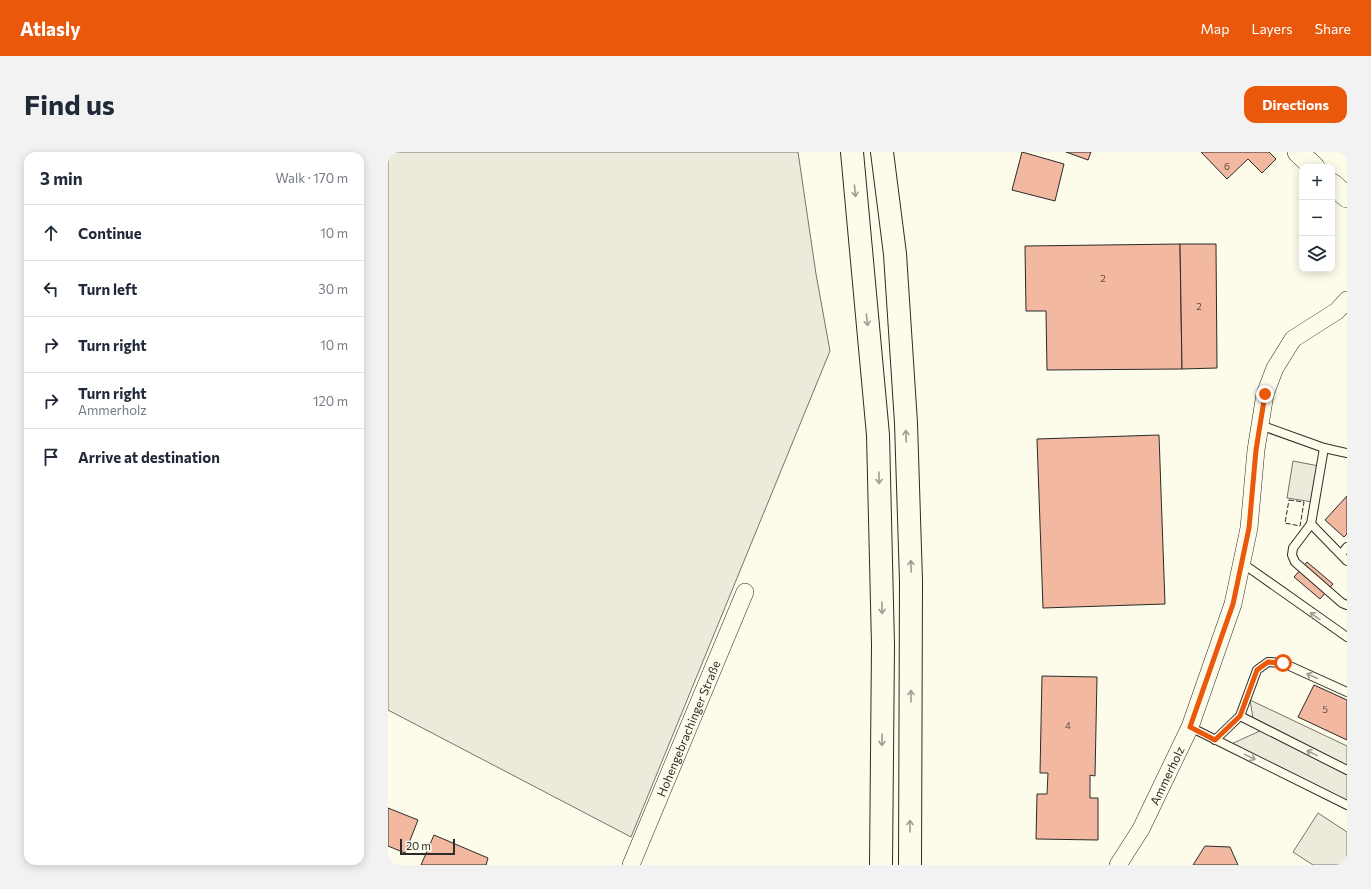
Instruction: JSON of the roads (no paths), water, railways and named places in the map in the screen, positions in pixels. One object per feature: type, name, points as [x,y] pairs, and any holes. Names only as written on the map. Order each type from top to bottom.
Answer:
[{"type":"highway","points":[[852,152],[878,435],[883,646],[880,865]]},
{"type":"highway","points":[[882,152],[895,254],[906,423],[911,581],[910,865]]},
{"type":"street","points":[[1298,152],[1311,164]]},
{"type":"street","name":"Ammerholz","points":[[1118,865],[1141,829],[1190,727],[1233,604],[1249,528],[1260,425],[1265,394],[1275,368],[1292,339],[1344,307]]},
{"type":"street","name":"Hohengebrachinger Straße","points":[[631,865],[745,592]]},
{"type":"lane","points":[[1260,425],[1324,448],[1347,453]]},
{"type":"lane","points":[[1324,448],[1311,524],[1293,548],[1292,555],[1295,562],[1342,603],[1347,605]]},
{"type":"lane","points":[[1311,524],[1347,561]]},
{"type":"lane","points":[[1341,554],[1347,548]]},
{"type":"lane","points":[[1242,563],[1342,635],[1347,637]]},
{"type":"lane","points":[[1215,740],[1240,716],[1257,670],[1268,662],[1283,663],[1347,692]]},
{"type":"lane","points":[[1240,716],[1347,770]]},
{"type":"lane","points":[[1190,727],[1347,806]]}]
